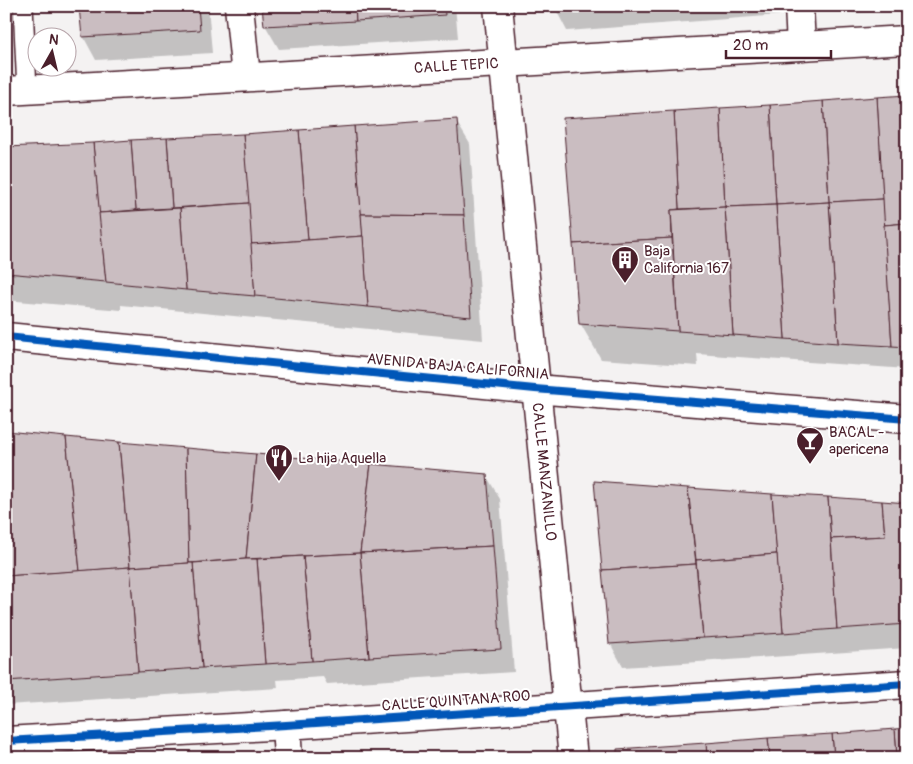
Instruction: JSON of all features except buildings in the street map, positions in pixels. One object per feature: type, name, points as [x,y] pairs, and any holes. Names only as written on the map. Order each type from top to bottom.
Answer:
[{"type":"street","points":[[239,6],[246,77]]},
{"type":"street","name":"CALLE MANZANILLO","points":[[498,6],[502,63],[573,758]]},
{"type":"street","points":[[799,6],[801,46]]},
{"type":"street","name":"CALLE TEPIC","points":[[16,91],[907,40]]},
{"type":"street","name":"AVENIDA BAJA CALIFORNIA","points":[[6,338],[535,389],[907,419]]},
{"type":"street","name":"CALLE QUINTANA ROO","points":[[6,741],[286,725],[907,684]]},
{"type":"street","points":[[286,725],[288,758]]},
{"type":"lane","points":[[16,91],[23,6]]},
{"type":"cycle path","points":[[6,337],[535,389],[907,419]]},
{"type":"cycle path","points":[[6,741],[286,725],[907,684]]},
{"type":"place","name":"Baja California 167","points":[[625,284]]},
{"type":"place","name":"BACAL - apericena","points":[[810,465]]},
{"type":"place","name":"La hija Aquella","points":[[279,482]]}]
